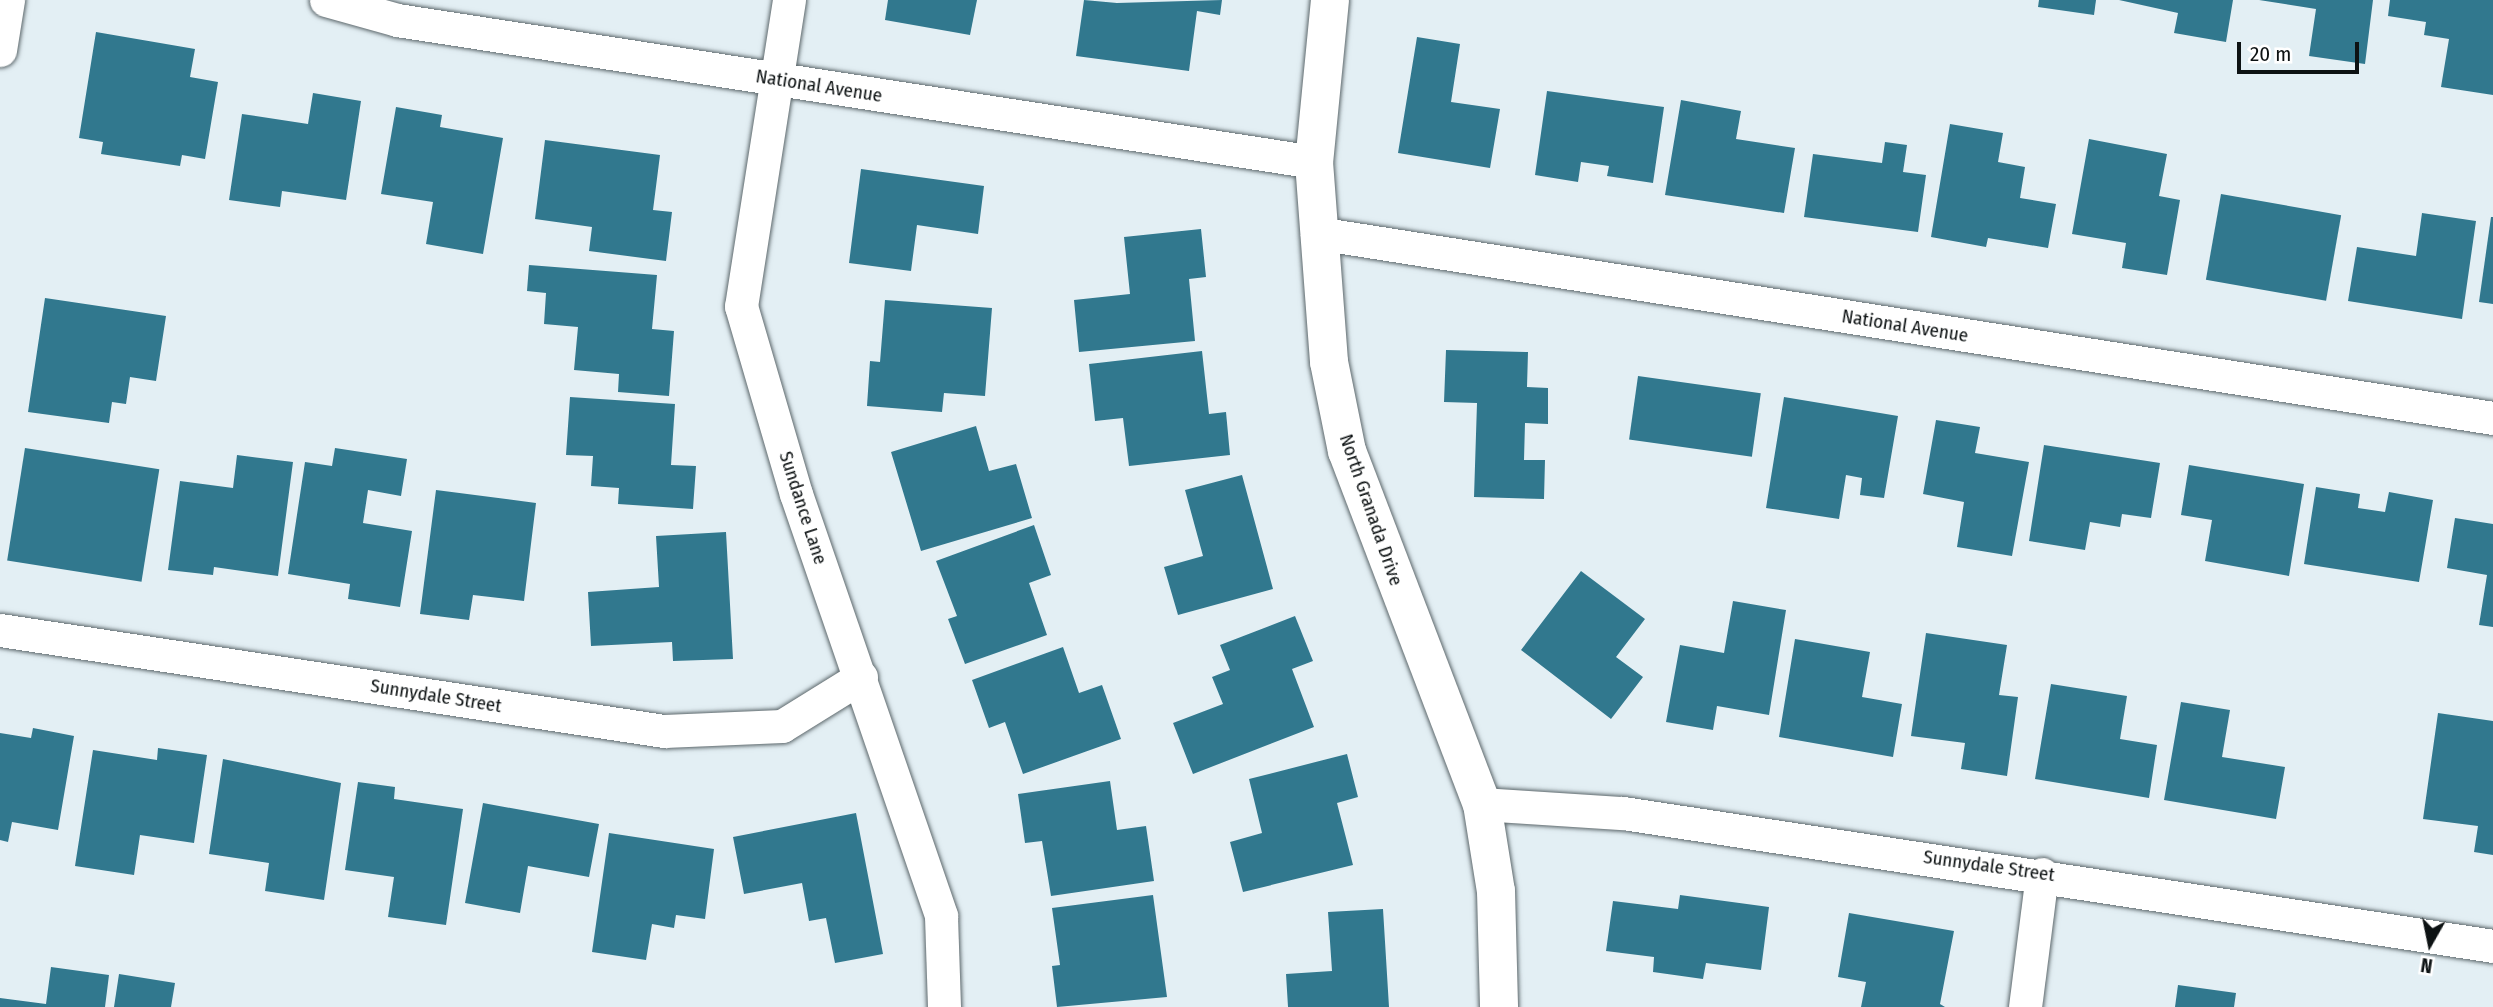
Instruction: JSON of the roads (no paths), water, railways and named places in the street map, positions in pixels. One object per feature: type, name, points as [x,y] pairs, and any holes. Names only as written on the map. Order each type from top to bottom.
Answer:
[{"type":"street","points":[[0,50],[8,0]]},
{"type":"street","name":"National Avenue","points":[[326,0],[397,20],[1314,162]]},
{"type":"street","name":"Sundance Lane","points":[[789,0],[741,306],[796,494],[942,916],[944,1007]]},
{"type":"street","name":"North Granada Drive","points":[[1330,0],[1314,162],[1317,233],[1329,362],[1347,451],[1482,804],[1496,891],[1499,1007]]},
{"type":"street","name":"National Avenue","points":[[1317,233],[2493,418]]},
{"type":"street","name":"Sunnydale Street","points":[[0,630],[664,731],[782,726],[861,677]]},
{"type":"street","name":"Sunnydale Street","points":[[1482,804],[1623,813],[2042,874],[2493,946]]},
{"type":"street","points":[[2025,1007],[2042,874]]}]
